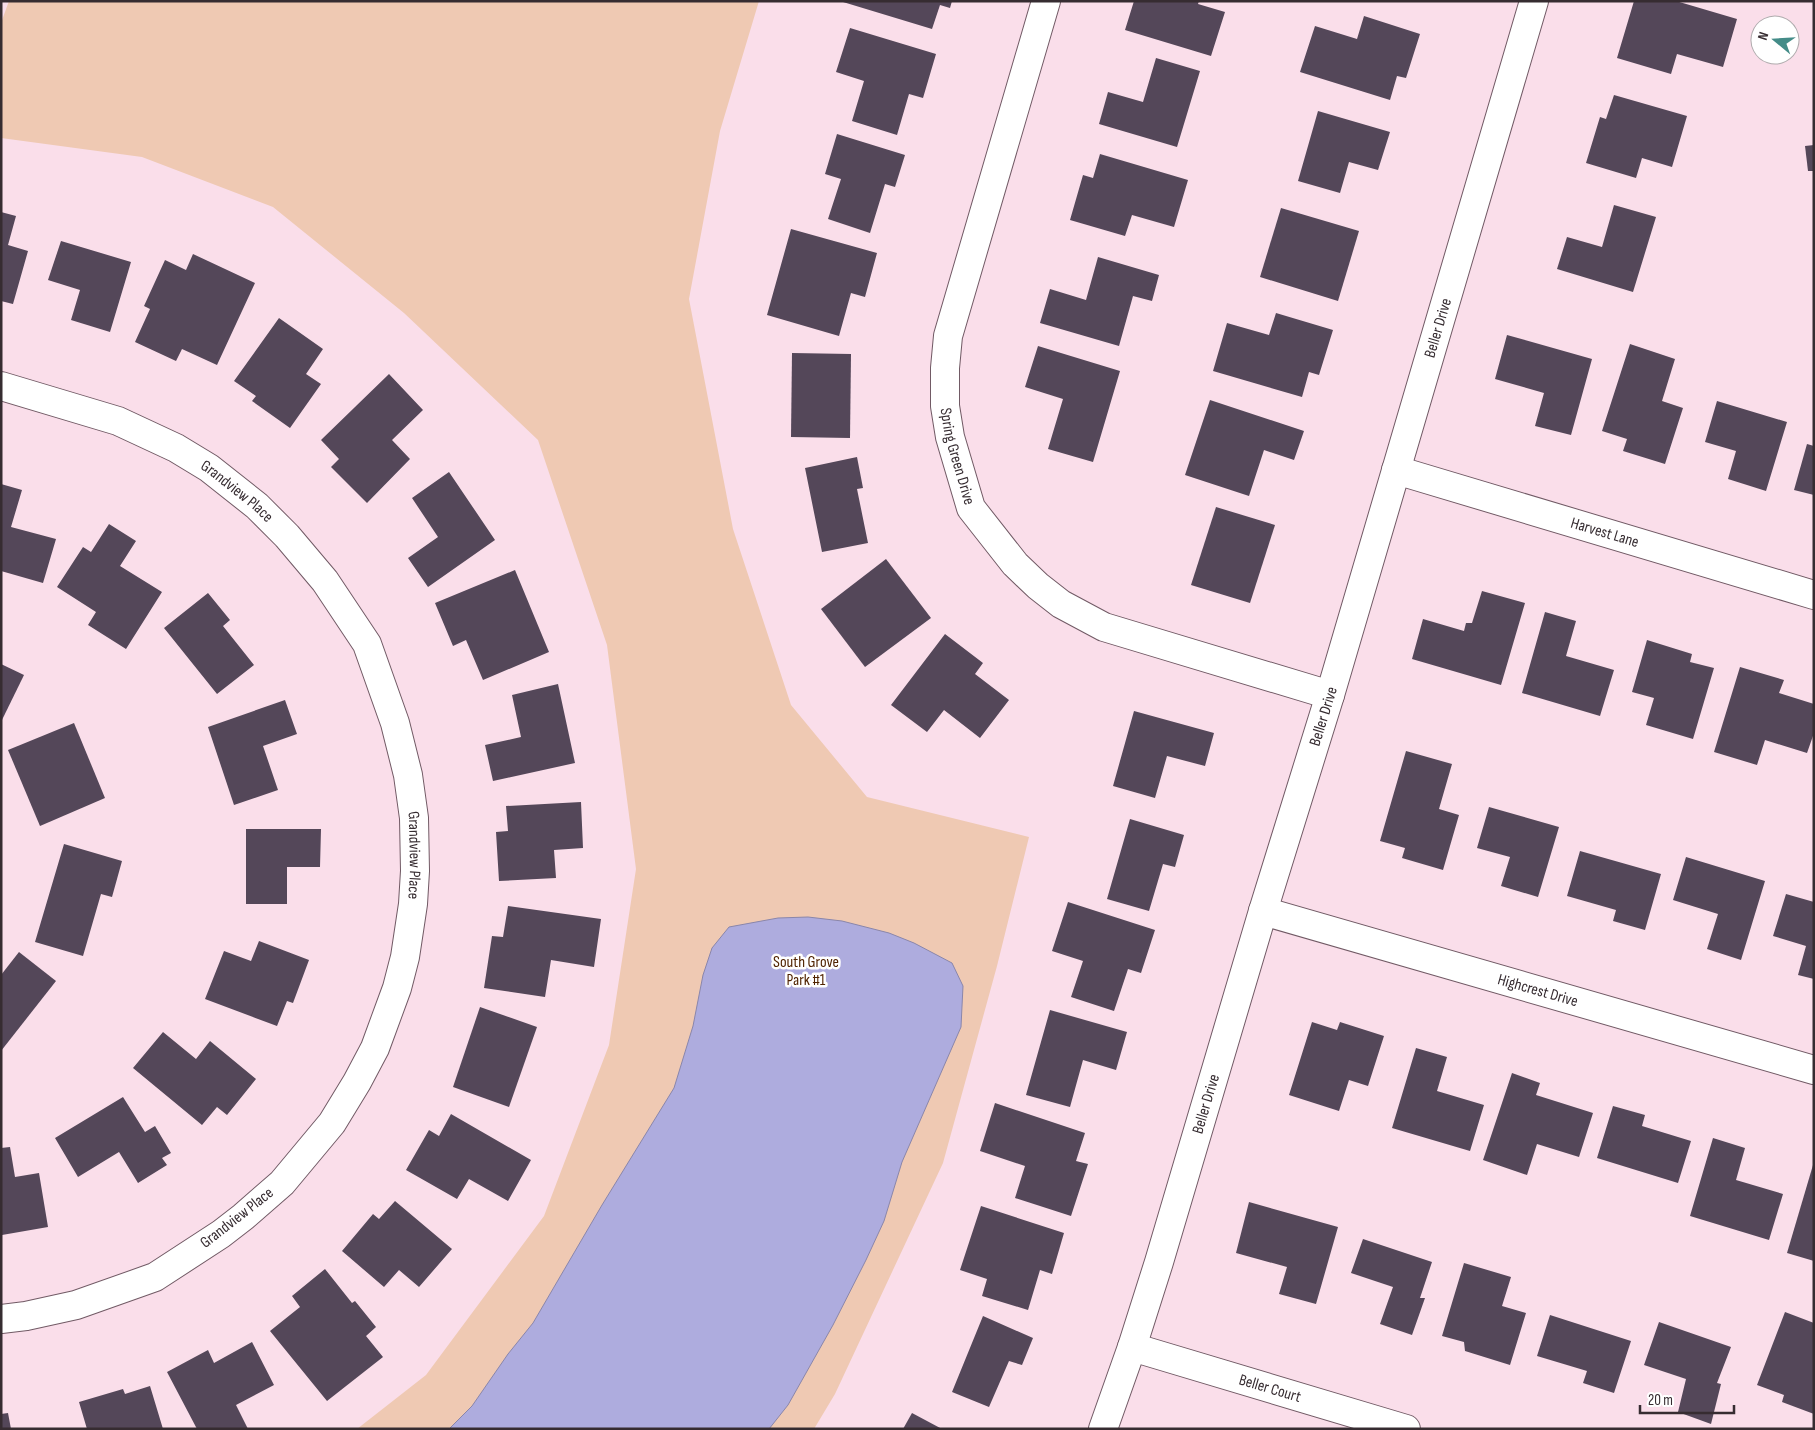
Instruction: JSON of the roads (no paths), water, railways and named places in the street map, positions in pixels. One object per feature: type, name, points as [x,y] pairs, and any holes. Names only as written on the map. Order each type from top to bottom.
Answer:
[{"type":"street","name":"Spring Green Drive","points":[[1046,1],[948,336],[944,368],[945,406],[950,437],[971,508],[1015,564],[1038,586],[1061,604],[1104,627],[1330,695]]},
{"type":"street","name":"Beller Drive","points":[[1102,1429],[1132,1347],[1330,695],[1534,1]]},
{"type":"street","name":"Grandview Place","points":[[1,386],[118,421],[176,448],[209,468],[250,500],[288,536],[325,581],[367,644],[395,723],[408,775],[414,818],[415,872],[414,904],[405,957],[397,988],[375,1048],[332,1123],[282,1183],[221,1234],[154,1277],[76,1305],[26,1316],[1,1319]]},
{"type":"street","name":"Harvest Lane","points":[[1396,470],[1814,595]]},
{"type":"street","name":"Highcrest Drive","points":[[1263,911],[1814,1070]]},
{"type":"street","name":"Beller Court","points":[[1132,1347],[1406,1429]]},
{"type":"water","points":[[808,917],[842,921],[889,933],[914,943],[952,963],[963,986],[961,1027],[902,1162],[884,1221],[833,1325],[788,1405],[769,1429],[449,1429],[472,1406],[508,1354],[533,1323],[602,1205],[674,1088],[693,1026],[703,975],[712,948],[729,927],[778,918]]},
{"type":"park label","name":"South Grove Park #1","points":[[806,971]]}]
